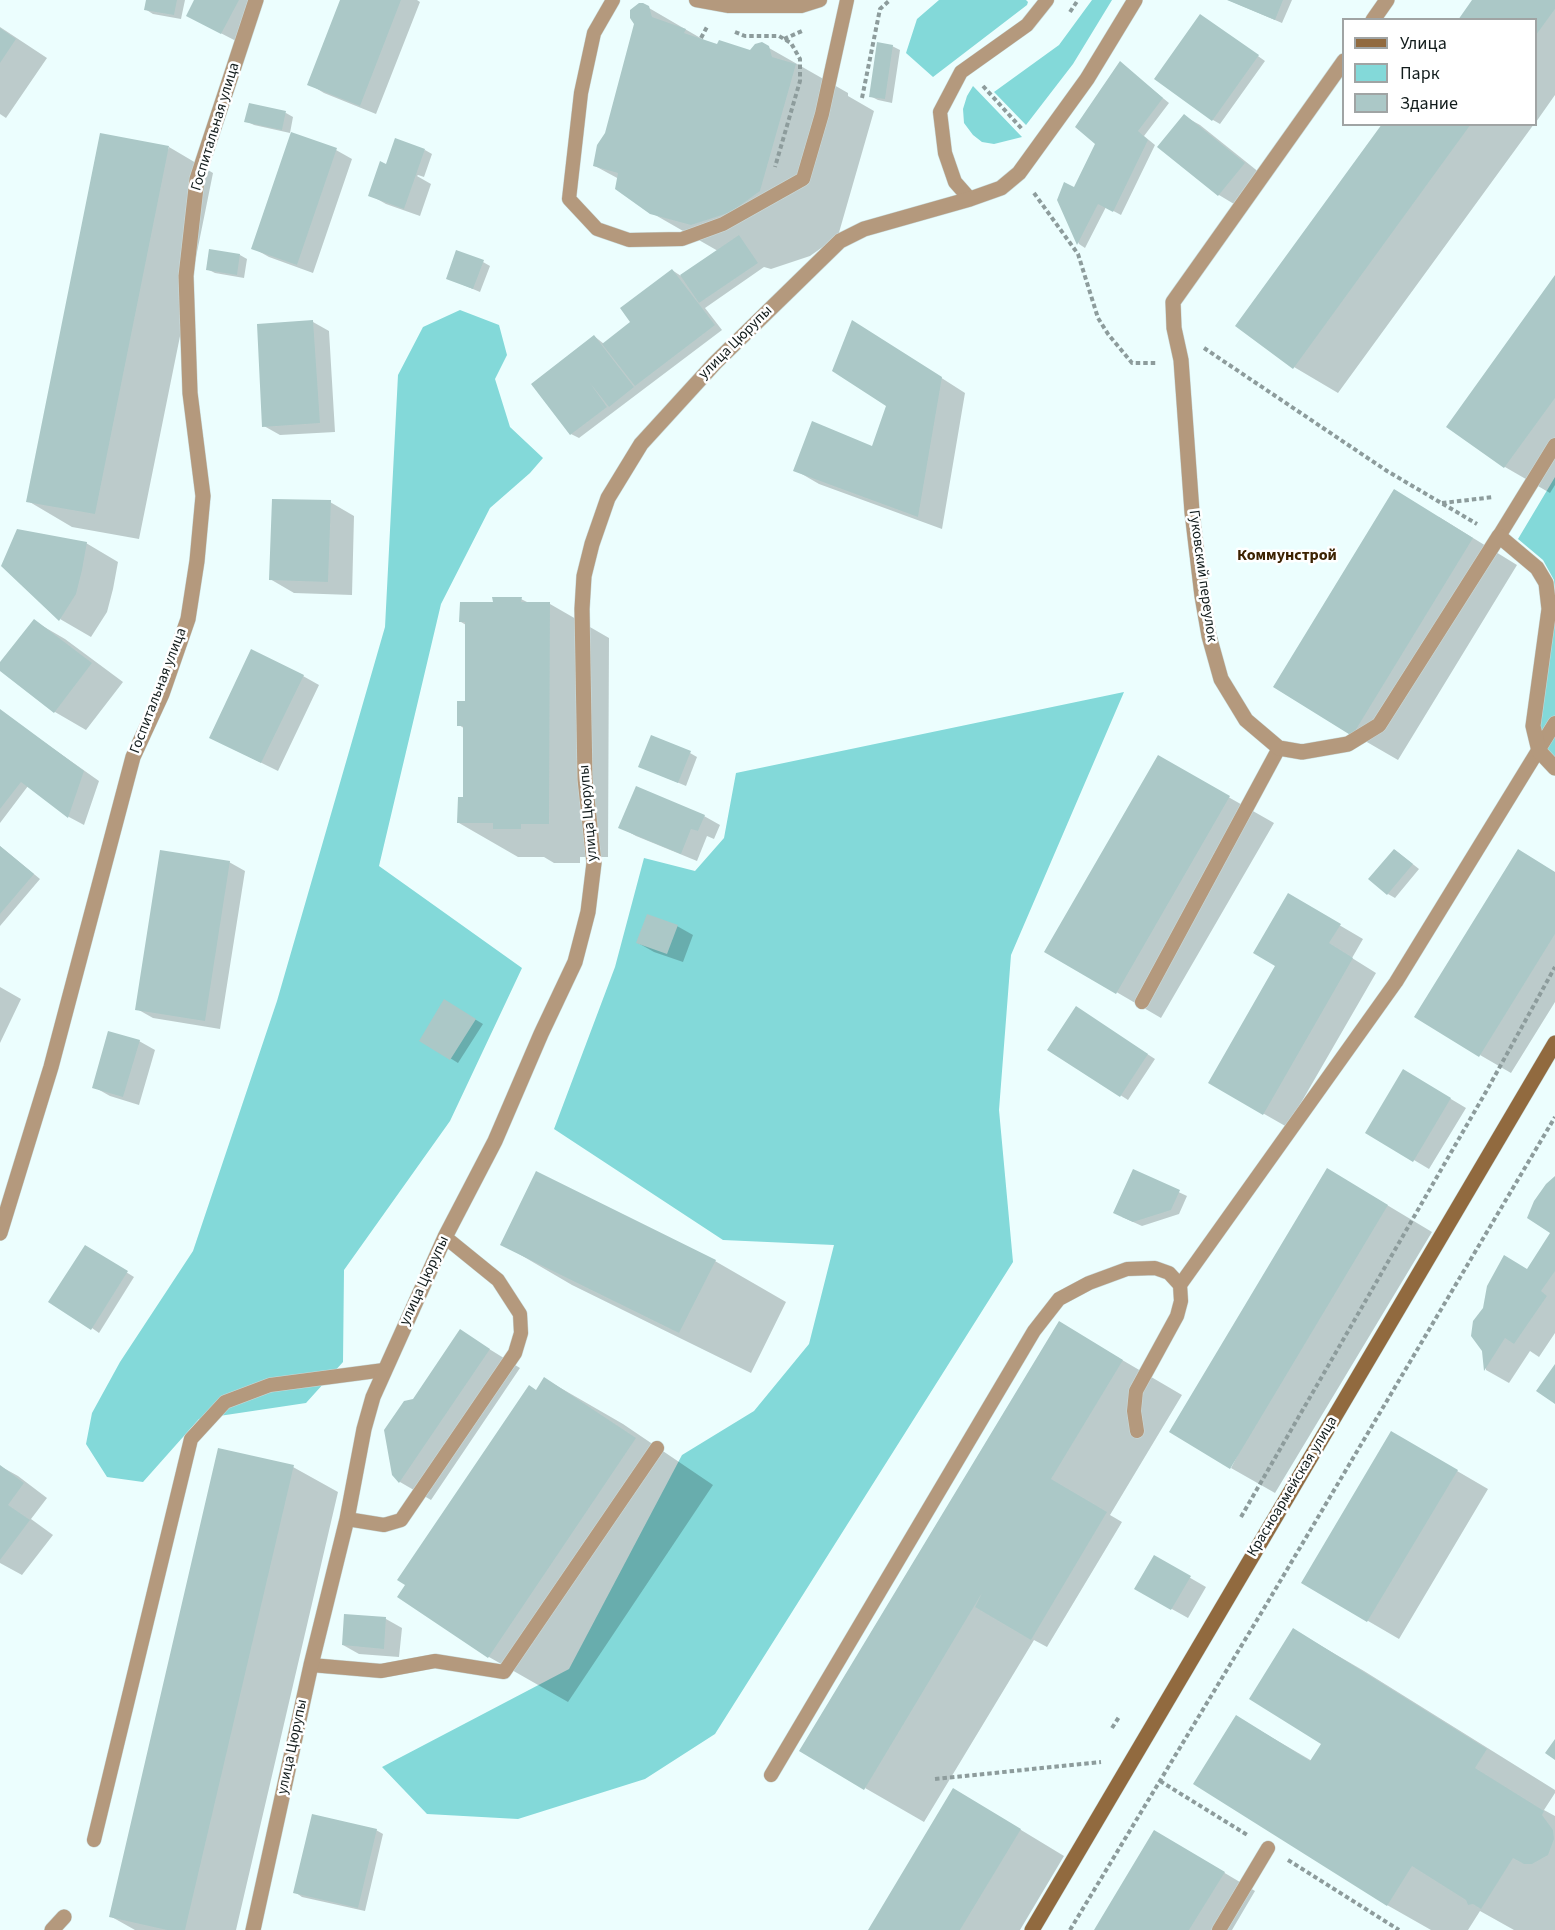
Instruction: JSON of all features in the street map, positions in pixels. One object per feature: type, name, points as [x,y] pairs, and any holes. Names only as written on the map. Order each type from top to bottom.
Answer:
[{"type":"street","name":"Госпитальная улица","points":[[0,1233],[51,1067],[133,757],[162,694],[188,619],[197,561],[203,496],[189,393],[186,276],[197,179],[256,0]]},
{"type":"street","name":"улица Цюрупы","points":[[253,1930],[373,1397],[445,1238],[495,1141],[575,962],[588,912],[594,863],[585,779],[582,609],[584,576],[608,498],[641,444],[715,363],[840,241],[864,229],[1001,188],[1019,173],[1087,80],[1135,0]]},
{"type":"street","points":[[1374,18],[1387,0]]},
{"type":"street","name":"Гуковский переулок","points":[[1279,748],[1246,720],[1221,679],[1209,636],[1192,512],[1182,378],[1174,328],[1173,302],[1342,64]]},
{"type":"street","points":[[1279,748],[1302,752],[1348,744],[1379,725],[1499,536],[1537,568],[1546,583],[1549,609],[1533,726],[1539,751],[1555,768]]},
{"type":"street","name":"Красноармейская улица","points":[[1032,1930],[1555,1043]]},
{"type":"street","points":[[52,1930],[63,1917]]},
{"type":"lane","points":[[613,0],[594,33],[581,93],[569,199],[597,229],[629,240],[682,239],[723,225],[803,179],[822,114],[847,0]]},
{"type":"lane","points":[[696,0],[729,6],[801,6],[820,0]]},
{"type":"lane","points":[[970,199],[956,182],[945,153],[940,112],[961,72],[1027,25],[1047,0]]},
{"type":"lane","points":[[1499,536],[1555,445]]},
{"type":"lane","points":[[1180,1285],[1396,982],[1555,723]]},
{"type":"lane","points":[[1142,1002],[1279,748]]},
{"type":"lane","points":[[347,1519],[384,1525],[401,1520],[515,1353],[521,1333],[520,1314],[498,1280],[445,1238]]},
{"type":"lane","points":[[771,1776],[1034,1331],[1059,1299],[1089,1283],[1127,1269],[1155,1269],[1169,1273],[1180,1285],[1181,1301],[1177,1316],[1136,1391],[1134,1411],[1137,1431]]},
{"type":"lane","points":[[94,1840],[191,1439],[225,1402],[270,1385],[384,1370]]},
{"type":"lane","points":[[311,1665],[381,1671],[435,1661],[504,1672],[657,1448]]},
{"type":"lane","points":[[1219,1930],[1268,1848]]},
{"type":"path","points":[[862,98],[880,9],[890,0]]},
{"type":"path","points":[[1067,16],[1078,0]]},
{"type":"path","points":[[701,38],[708,24],[717,27]]},
{"type":"path","points":[[727,30],[745,36],[779,36],[791,43],[800,59],[800,81],[774,171]]},
{"type":"path","points":[[991,79],[982,85],[1030,138],[1040,145]]},
{"type":"path","points":[[1019,173],[1078,254],[1098,318],[1132,363]]},
{"type":"path","points":[[1212,353],[1387,471],[1499,536]]},
{"type":"path","points":[[1441,503],[1524,494]]},
{"type":"path","points":[[1241,1517],[1487,1090],[1555,967]]},
{"type":"path","points":[[1070,1930],[1555,1118]]},
{"type":"path","points":[[1112,1728],[1119,1717]]},
{"type":"path","points":[[935,1779],[1112,1761]]},
{"type":"green space","points":[[939,0],[1026,0],[1028,2],[933,77],[906,53],[917,19]]},
{"type":"green space","points":[[1092,0],[1112,0],[1073,64],[1026,125],[994,92],[1059,45]]},
{"type":"green space","points":[[973,86],[1022,137],[994,144],[982,142],[973,135],[964,123],[963,109]]},
{"type":"green space","points":[[460,310],[499,325],[507,355],[495,379],[510,427],[543,458],[530,473],[490,508],[441,604],[379,866],[522,968],[450,1121],[344,1270],[343,1362],[306,1403],[199,1419],[143,1482],[107,1477],[86,1444],[92,1413],[120,1362],[193,1251],[277,1001],[385,627],[398,375],[423,327]]},
{"type":"green space","points":[[1555,477],[1555,592],[1554,580],[1543,560],[1518,539]]},
{"type":"green space","points":[[1555,618],[1555,768],[1543,743],[1540,724]]},
{"type":"green space","points":[[1124,692],[1011,955],[999,1110],[1013,1262],[715,1734],[645,1779],[518,1819],[427,1814],[382,1767],[569,1669],[682,1455],[754,1411],[809,1344],[834,1245],[723,1240],[554,1129],[615,967],[644,858],[695,871],[724,838],[736,773]]},
{"type":"building","points":[[146,0],[177,0],[174,15],[144,10]]},
{"type":"building","points":[[194,0],[239,0],[221,34],[186,16]]},
{"type":"building","points":[[340,0],[401,0],[360,106],[307,85]]},
{"type":"building","points":[[1227,0],[1283,0],[1275,20]]},
{"type":"building","points":[[1472,0],[1555,0],[1555,9],[1537,34],[1537,18],[1459,18]]},
{"type":"building","points":[[639,3],[649,6],[652,17],[686,29],[684,33],[717,44],[719,40],[750,50],[755,44],[762,42],[769,46],[772,57],[796,64],[760,191],[731,212],[691,225],[650,214],[615,189],[618,173],[593,166],[597,145],[605,133],[634,24],[630,18],[630,10]]},
{"type":"building","points":[[1200,14],[1259,55],[1212,121],[1154,79]]},
{"type":"building","points":[[0,28],[16,39],[0,63]]},
{"type":"building","points":[[877,42],[893,45],[885,99],[869,97]]},
{"type":"building","points":[[1120,61],[1163,98],[1138,131],[1148,140],[1113,212],[1098,204],[1077,245],[1057,200],[1064,182],[1074,187],[1095,144],[1075,127]]},
{"type":"building","points":[[249,103],[286,111],[282,130],[244,122]]},
{"type":"building","points":[[1184,114],[1245,163],[1218,196],[1157,147]]},
{"type":"building","points":[[1381,126],[1470,126],[1293,369],[1235,326]]},
{"type":"building","points":[[291,132],[337,148],[297,265],[251,249]]},
{"type":"building","points":[[100,133],[169,146],[95,514],[26,502]]},
{"type":"building","points":[[395,138],[425,149],[404,209],[368,196],[380,161],[386,164]]},
{"type":"building","points":[[739,235],[758,263],[699,303],[680,275]]},
{"type":"building","points":[[209,249],[240,254],[237,275],[206,270]]},
{"type":"building","points":[[456,250],[484,260],[473,289],[446,279]]},
{"type":"building","points":[[672,269],[715,325],[635,386],[602,344],[630,322],[620,308]]},
{"type":"building","points":[[1555,275],[1555,398],[1504,468],[1446,427]]},
{"type":"building","points":[[313,320],[320,423],[262,427],[257,324]]},
{"type":"building","points":[[852,320],[942,377],[918,517],[793,471],[812,421],[872,446],[886,406],[832,371]]},
{"type":"building","points":[[594,335],[634,387],[609,407],[590,383],[607,407],[570,435],[531,384]]},
{"type":"building","points":[[1394,489],[1473,538],[1352,736],[1273,687]]},
{"type":"building","points":[[272,499],[331,500],[328,582],[269,580]]},
{"type":"building","points":[[17,529],[87,542],[76,594],[59,621],[1,566]]},
{"type":"building","points":[[492,597],[522,597],[521,602],[550,602],[549,824],[521,824],[521,829],[493,829],[493,823],[457,823],[458,797],[463,797],[463,726],[457,726],[457,701],[465,701],[465,622],[459,622],[460,602],[493,602]]},
{"type":"building","points":[[34,619],[92,663],[54,713],[0,671],[0,662]]},
{"type":"building","points":[[251,649],[304,675],[261,763],[209,738]]},
{"type":"building","points":[[0,709],[84,771],[68,818],[21,782],[0,809]]},
{"type":"building","points":[[651,735],[691,751],[678,783],[638,767]]},
{"type":"building","points":[[1158,755],[1230,796],[1116,994],[1044,952]]},
{"type":"building","points":[[636,786],[705,815],[698,831],[691,829],[681,854],[618,828]]},
{"type":"building","points":[[0,846],[34,874],[0,914]]},
{"type":"building","points":[[1394,849],[1413,864],[1387,895],[1368,879]]},
{"type":"building","points":[[1518,849],[1555,872],[1555,934],[1479,1057],[1414,1017]]},
{"type":"building","points":[[160,850],[230,861],[205,1021],[135,1010]]},
{"type":"building","points":[[1288,893],[1341,924],[1329,943],[1353,958],[1263,1115],[1208,1083],[1275,966],[1253,953]]},
{"type":"building","points":[[647,914],[678,925],[667,954],[636,943]]},
{"type":"building","points":[[444,999],[476,1019],[450,1060],[419,1041]]},
{"type":"building","points":[[1076,1006],[1148,1054],[1120,1097],[1047,1050]]},
{"type":"building","points":[[108,1031],[140,1040],[123,1097],[92,1088]]},
{"type":"building","points":[[1403,1069],[1451,1098],[1413,1162],[1365,1133]]},
{"type":"building","points":[[1327,1168],[1388,1205],[1230,1469],[1169,1432]]},
{"type":"building","points":[[1133,1169],[1180,1190],[1171,1210],[1133,1222],[1113,1213]]},
{"type":"building","points":[[536,1171],[716,1260],[679,1333],[500,1245]]},
{"type":"building","points":[[1555,1176],[1555,1271],[1541,1291],[1547,1296],[1514,1344],[1505,1338],[1484,1371],[1482,1351],[1471,1336],[1473,1321],[1483,1308],[1487,1286],[1504,1255],[1527,1269],[1550,1233],[1527,1218],[1534,1201]]},
{"type":"building","points":[[85,1245],[128,1271],[91,1330],[48,1302]]},
{"type":"building","points":[[1059,1321],[1123,1360],[1051,1479],[1107,1512],[1031,1640],[975,1607],[982,1593],[864,1790],[799,1751]]},
{"type":"building","points":[[460,1329],[490,1349],[399,1483],[392,1475],[384,1430],[404,1401],[413,1399]]},
{"type":"building","points":[[1555,1364],[1555,1404],[1536,1391]]},
{"type":"building","points":[[544,1377],[636,1438],[488,1658],[397,1597],[405,1585],[397,1580],[529,1385],[536,1390]]},
{"type":"building","points":[[1391,1431],[1458,1470],[1367,1622],[1301,1583]]},
{"type":"building","points":[[218,1448],[294,1465],[185,1930],[167,1930],[109,1917]]},
{"type":"building","points":[[0,1465],[24,1483],[8,1505],[30,1520],[0,1560]]},
{"type":"building","points":[[1154,1555],[1191,1576],[1171,1610],[1134,1589]]},
{"type":"building","points":[[344,1614],[386,1617],[384,1649],[342,1645]]},
{"type":"building","points":[[1293,1628],[1487,1749],[1475,1768],[1544,1811],[1542,1815],[1553,1830],[1554,1839],[1548,1855],[1532,1864],[1524,1864],[1513,1858],[1481,1909],[1473,1904],[1468,1905],[1466,1900],[1412,1866],[1387,1906],[1193,1784],[1236,1715],[1310,1761],[1321,1744],[1249,1699]]},
{"type":"building","points":[[1555,1739],[1555,1760],[1545,1753]]},
{"type":"building","points":[[953,1788],[1021,1829],[960,1930],[868,1930]]},
{"type":"building","points":[[312,1814],[377,1829],[358,1908],[293,1893]]},
{"type":"building","points":[[1154,1830],[1225,1872],[1189,1930],[1094,1930]]},
{"type":"district","name":"Коммунстрой","points":[[1287,556]]}]
